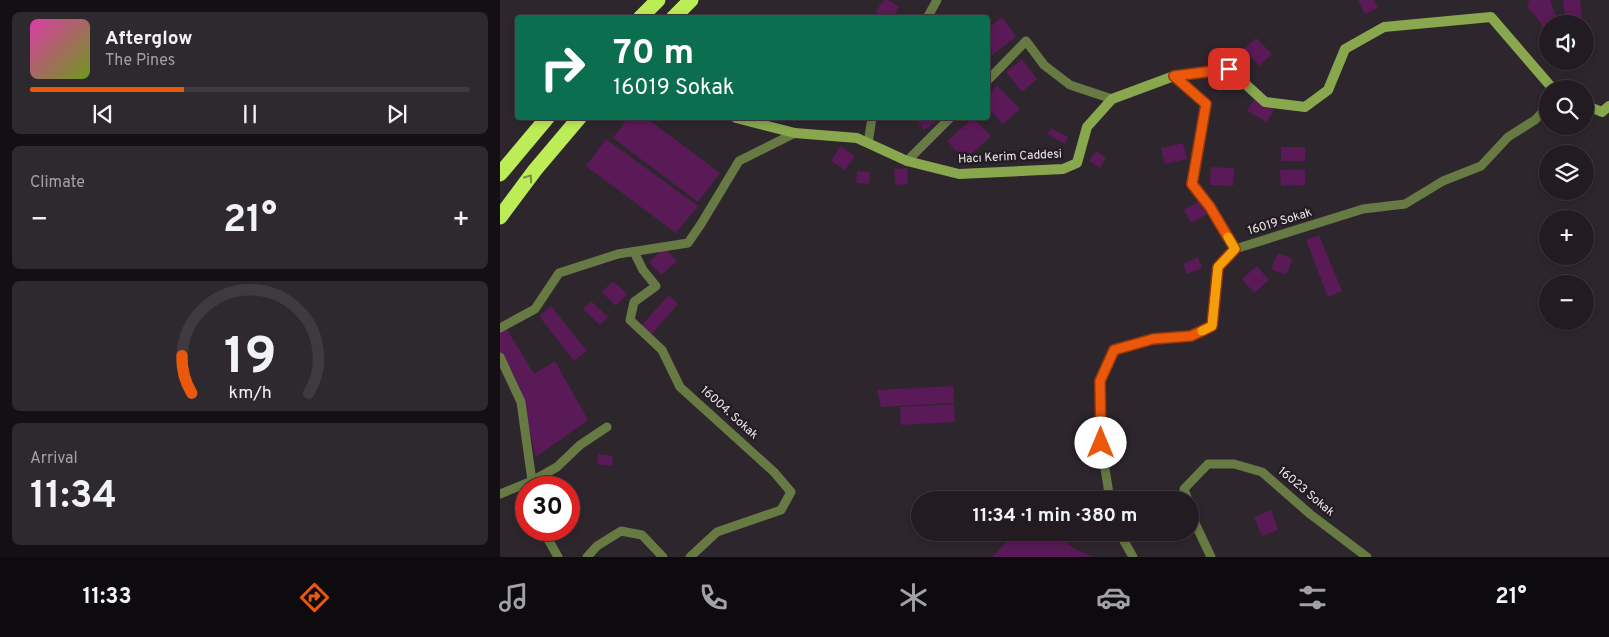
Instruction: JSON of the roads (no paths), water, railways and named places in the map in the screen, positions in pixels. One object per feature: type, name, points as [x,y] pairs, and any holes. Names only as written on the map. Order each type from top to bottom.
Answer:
[{"type":"highway","points":[[643,15],[658,0]]},
{"type":"highway","points":[[676,15],[691,0]]},
{"type":"highway","points":[[500,174],[545,120]]},
{"type":"highway","points":[[500,217],[535,170],[577,120]]},
{"type":"street","points":[[929,15],[937,0]]},
{"type":"street","name":"Hacı Kerim Caddesi","points":[[744,120],[795,132],[857,138],[907,161],[959,174],[1063,169],[1077,163],[1088,127],[1112,100],[1174,76],[1229,69],[1265,102],[1305,107],[1328,90],[1345,49],[1384,27],[1491,17],[1545,80]]},
{"type":"street","points":[[990,78],[1026,41],[1044,64],[1070,85],[1112,100]]},
{"type":"street","points":[[1174,76],[1206,104],[1192,184],[1210,207],[1235,249]]},
{"type":"street","points":[[1594,109],[1602,112],[1609,106]]},
{"type":"street","name":"16019 Sokak","points":[[1109,491],[1101,443],[1100,381],[1114,350],[1153,339],[1191,336],[1212,326],[1218,267],[1235,249],[1363,209],[1405,204],[1442,181],[1481,166],[1508,137],[1539,116]]},
{"type":"street","points":[[868,143],[872,120]]},
{"type":"street","points":[[907,161],[948,120]]},
{"type":"street","points":[[500,328],[535,309],[559,273],[618,254],[688,243],[739,161],[795,132]]},
{"type":"street","name":"16004. Sokak","points":[[634,252],[643,270],[656,286],[634,302],[630,320],[662,350],[680,387],[774,472],[791,492],[781,510],[717,532],[690,557]]},
{"type":"street","points":[[500,357],[521,402],[532,476]]},
{"type":"street","points":[[544,476],[580,445],[607,427]]},
{"type":"street","name":"16023 Sokak","points":[[1185,491],[1184,488],[1208,464],[1234,464],[1262,472],[1310,514],[1367,557]]},
{"type":"street","points":[[500,494],[515,489]]},
{"type":"street","points":[[587,557],[597,546],[621,531],[642,534],[663,557]]},
{"type":"street","points":[[1199,532],[1211,557]]},
{"type":"street","points":[[549,541],[558,557]]},
{"type":"street","points":[[1124,541],[1133,557]]}]
